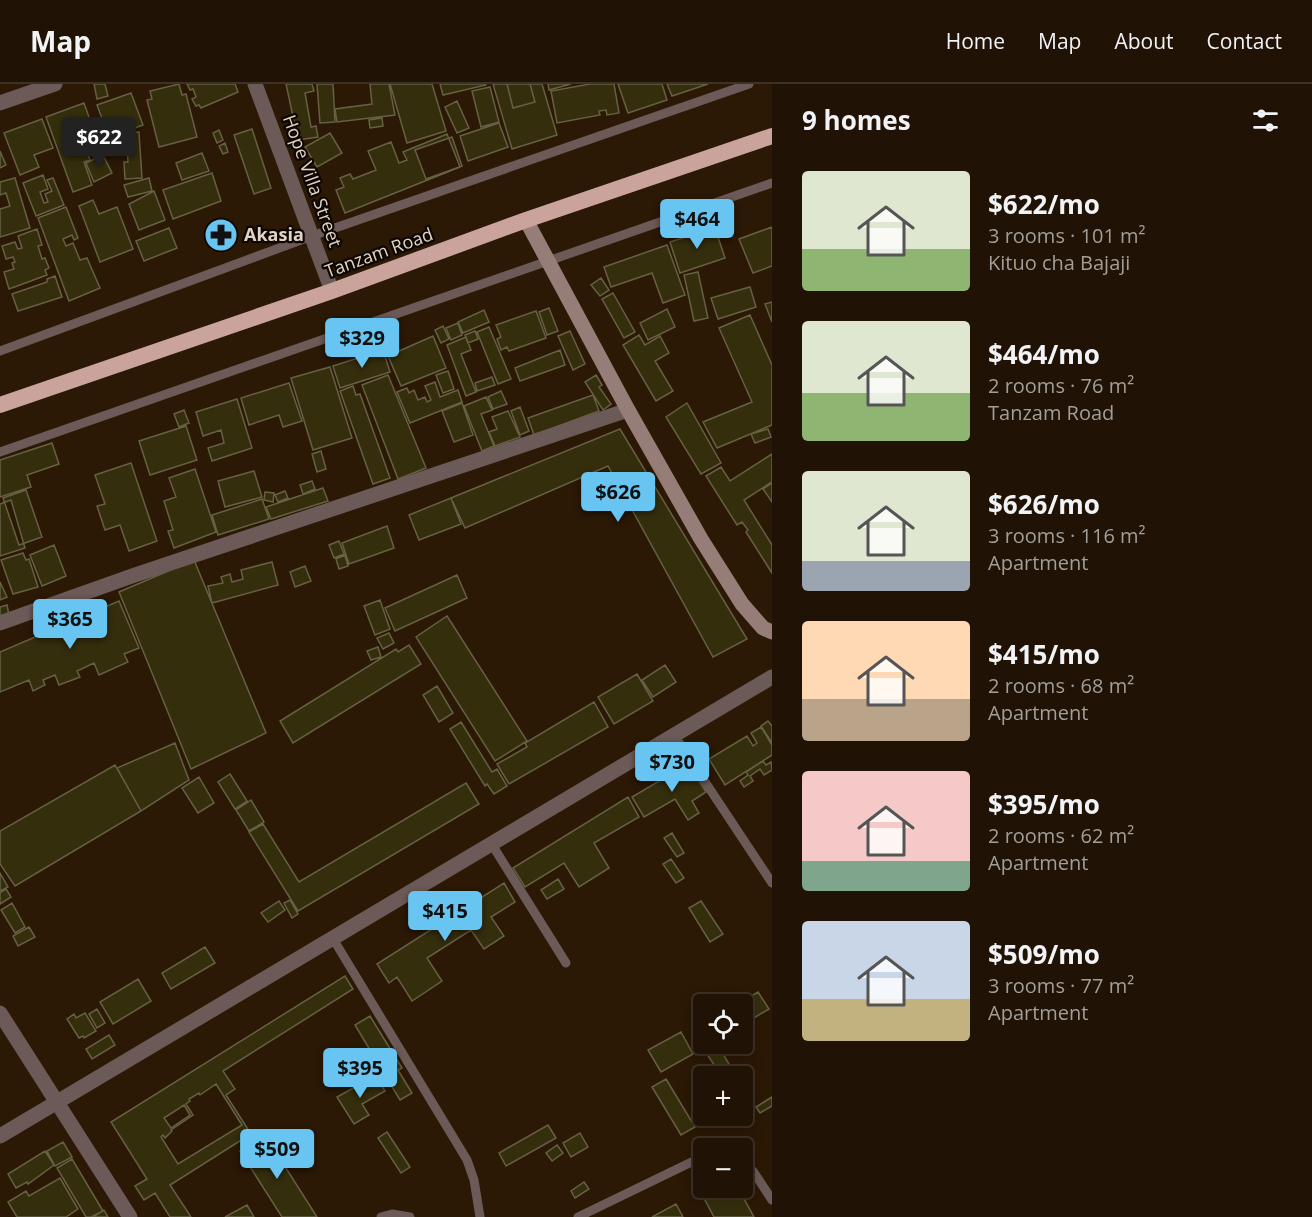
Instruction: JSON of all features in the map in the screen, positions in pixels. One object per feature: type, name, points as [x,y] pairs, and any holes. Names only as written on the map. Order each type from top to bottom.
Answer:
[{"type":"highway","name":"Tanzam Road","points":[[0,405],[772,136]]},
{"type":"main road","points":[[526,220],[628,410],[701,539],[742,604],[764,628],[772,632]]},
{"type":"street","points":[[0,103],[55,84]]},
{"type":"street","name":"Hope Villa Street","points":[[255,84],[332,291]]},
{"type":"street","points":[[0,623],[132,576],[628,410]]},
{"type":"street","points":[[0,1136],[772,677]]},
{"type":"street","points":[[0,1014],[130,1217]]},
{"type":"lane","points":[[0,351],[312,236],[749,84]]},
{"type":"lane","points":[[0,452],[772,183]]},
{"type":"lane","points":[[674,735],[772,883]]},
{"type":"lane","points":[[491,843],[567,963]]},
{"type":"lane","points":[[332,938],[467,1160],[474,1180],[480,1217]]},
{"type":"lane","points":[[578,1217],[693,1161]]},
{"type":"lane","points":[[753,1171],[772,1200]]},
{"type":"lane","points":[[381,1217],[392,1214],[410,1217]]},
{"type":"building","points":[[94,84],[105,84],[108,96],[97,99]]},
{"type":"building","points":[[179,84],[182,95],[186,94],[197,137],[159,147],[147,100],[152,99],[150,91]]},
{"type":"building","points":[[187,84],[235,84],[238,92],[201,108],[199,105],[196,106],[192,99],[196,97],[193,89],[190,90]]},
{"type":"building","points":[[286,84],[312,84],[314,91],[305,93],[311,127],[316,126],[318,137],[298,140]]},
{"type":"building","points":[[317,84],[333,84],[335,122],[320,123]]},
{"type":"building","points":[[370,84],[389,84],[395,115],[337,122],[335,109],[372,104]]},
{"type":"building","points":[[390,84],[432,84],[446,131],[407,143]]},
{"type":"building","points":[[440,84],[486,84],[486,85],[443,95]]},
{"type":"building","points":[[493,84],[507,84],[513,108],[535,102],[530,84],[542,84],[557,135],[512,149]]},
{"type":"building","points":[[507,84],[530,84],[535,102],[513,108]]},
{"type":"building","points":[[548,84],[571,84],[549,90]]},
{"type":"building","points":[[590,84],[614,84],[619,113],[607,115],[606,110],[599,111],[600,115],[557,123],[551,91]]},
{"type":"building","points":[[618,84],[662,84],[667,100],[628,113]]},
{"type":"building","points":[[667,84],[708,84],[672,96]]},
{"type":"building","points":[[490,87],[499,122],[481,127],[472,91]]},
{"type":"building","points":[[131,93],[143,125],[109,137],[97,105]]},
{"type":"building","points":[[457,101],[469,128],[457,133],[445,107]]},
{"type":"building","points":[[84,103],[101,151],[88,155],[90,160],[84,162],[92,185],[73,192],[46,117]]},
{"type":"building","points":[[382,118],[383,126],[370,128],[369,120]]},
{"type":"building","points":[[42,119],[53,148],[34,155],[39,167],[20,175],[4,133]]},
{"type":"building","points":[[499,123],[508,147],[468,161],[460,136]]},
{"type":"building","points":[[252,129],[271,188],[254,194],[234,135]]},
{"type":"building","points":[[219,130],[223,140],[217,143],[213,133]]},
{"type":"building","points":[[139,132],[142,178],[125,179],[124,162],[128,162],[126,133]]},
{"type":"building","points":[[330,133],[342,153],[317,167],[305,147]]},
{"type":"building","points":[[447,134],[460,167],[345,213],[336,190],[344,187],[340,178],[350,174],[353,179],[376,170],[368,151],[391,142],[399,163],[407,160],[403,152]]},
{"type":"building","points":[[452,137],[462,166],[426,179],[415,150]]},
{"type":"building","points":[[225,143],[228,152],[223,154],[219,146]]},
{"type":"building","points":[[0,151],[6,165],[0,168]]},
{"type":"building","points":[[202,153],[209,171],[182,180],[176,163]]},
{"type":"building","points":[[103,155],[112,173],[94,182],[86,163]]},
{"type":"building","points":[[212,173],[221,201],[173,219],[163,190]]},
{"type":"building","points":[[43,175],[48,189],[40,192],[44,203],[48,202],[45,194],[52,191],[47,180],[53,178],[64,205],[36,216],[23,183]]},
{"type":"building","points":[[15,178],[30,228],[0,237],[0,209],[10,206],[6,193],[0,195],[0,182]]},
{"type":"building","points":[[149,178],[152,191],[128,197],[124,185]]},
{"type":"building","points":[[154,191],[165,220],[139,230],[129,204]]},
{"type":"building","points":[[93,200],[99,214],[117,207],[133,249],[100,262],[79,206]]},
{"type":"building","points":[[66,207],[78,238],[74,240],[72,235],[63,239],[66,246],[73,243],[80,260],[87,258],[100,288],[69,301],[38,218]]},
{"type":"building","points":[[772,227],[772,266],[753,273],[739,239]]},
{"type":"building","points":[[169,228],[177,248],[144,261],[136,241]]},
{"type":"building","points":[[715,228],[725,258],[680,273],[670,242]]},
{"type":"building","points":[[37,229],[42,245],[38,246],[42,259],[45,258],[49,268],[45,270],[47,275],[9,289],[4,272],[14,269],[12,263],[15,262],[13,257],[6,259],[2,246],[15,242],[18,249],[22,248],[18,236]]},
{"type":"building","points":[[667,245],[685,295],[663,303],[652,273],[611,287],[604,267]]},
{"type":"building","points":[[698,272],[708,318],[694,321],[684,275]]},
{"type":"building","points":[[55,276],[62,297],[18,311],[12,294],[47,282],[47,279]]},
{"type":"building","points":[[601,278],[609,290],[600,296],[591,285]]},
{"type":"building","points":[[750,287],[756,307],[718,319],[711,298]]},
{"type":"building","points":[[613,293],[635,332],[624,338],[602,299]]},
{"type":"building","points":[[772,302],[772,322],[765,304]]},
{"type":"building","points":[[549,308],[558,331],[547,335],[539,312]]},
{"type":"building","points":[[667,309],[675,327],[648,340],[640,323]]},
{"type":"building","points":[[484,310],[489,322],[463,333],[458,322]]},
{"type":"building","points":[[536,311],[546,338],[509,351],[507,347],[501,350],[497,339],[501,337],[496,325]]},
{"type":"building","points":[[750,315],[772,365],[772,425],[717,448],[703,422],[752,402],[719,328]]},
{"type":"building","points":[[458,323],[462,335],[451,340],[446,328]]},
{"type":"building","points":[[443,326],[449,339],[441,343],[435,330]]},
{"type":"building","points":[[489,327],[511,379],[498,384],[477,332]]},
{"type":"building","points":[[475,331],[478,339],[468,343],[465,335]]},
{"type":"building","points":[[570,331],[585,364],[573,370],[558,336]]},
{"type":"building","points":[[639,335],[645,345],[660,336],[669,353],[655,361],[673,391],[656,401],[623,345]]},
{"type":"building","points":[[433,336],[446,368],[401,386],[388,356]]},
{"type":"building","points":[[466,337],[471,350],[461,354],[476,392],[466,396],[447,345]]},
{"type":"building","points":[[383,350],[390,372],[340,388],[333,366]]},
{"type":"building","points":[[560,350],[565,365],[520,381],[515,368]]},
{"type":"building","points":[[330,367],[352,438],[313,450],[291,378]]},
{"type":"building","points":[[448,371],[454,389],[443,393],[436,375]]},
{"type":"building","points":[[388,375],[426,468],[398,479],[362,385]]},
{"type":"building","points":[[596,375],[602,385],[599,387],[611,404],[603,410],[585,382]]},
{"type":"building","points":[[492,377],[495,385],[477,391],[475,383]]},
{"type":"building","points":[[435,382],[440,397],[458,390],[462,402],[410,423],[397,392],[407,388],[409,393],[414,390],[418,400],[425,397],[427,402],[431,400],[425,386]]},
{"type":"building","points":[[289,383],[302,421],[283,427],[279,415],[249,425],[241,398]]},
{"type":"building","points":[[353,386],[356,395],[360,394],[390,478],[373,484],[340,391]]},
{"type":"building","points":[[501,391],[507,404],[493,409],[488,397]]},
{"type":"building","points":[[593,395],[599,411],[534,435],[528,418]]},
{"type":"building","points":[[486,397],[492,410],[481,414],[494,446],[482,451],[464,406]]},
{"type":"building","points":[[237,399],[252,448],[212,461],[208,448],[224,443],[221,430],[203,436],[196,412]]},
{"type":"building","points":[[462,403],[473,435],[454,442],[442,411]]},
{"type":"building","points":[[687,403],[721,463],[701,474],[666,417]]},
{"type":"building","points":[[520,407],[529,431],[520,435],[511,411]]},
{"type":"building","points":[[184,410],[189,423],[179,427],[174,414]]},
{"type":"building","points":[[508,411],[520,437],[495,446],[489,432],[497,429],[492,417]]},
{"type":"building","points":[[186,426],[197,460],[150,475],[139,441]]},
{"type":"building","points":[[620,429],[747,639],[713,657],[608,466],[465,528],[451,498]]},
{"type":"building","points":[[768,429],[771,437],[755,443],[751,434]]},
{"type":"building","points":[[52,443],[59,464],[27,475],[31,487],[0,497],[0,460]]},
{"type":"building","points":[[321,451],[326,469],[317,472],[312,454]]},
{"type":"building","points":[[772,454],[772,482],[744,500],[772,545],[772,573],[746,532],[748,530],[742,522],[737,525],[706,476],[721,467],[730,481]]},
{"type":"building","points":[[131,463],[157,541],[129,551],[120,525],[105,530],[97,506],[105,504],[95,475]]},
{"type":"building","points":[[195,469],[216,532],[174,548],[168,531],[173,530],[164,501],[176,497],[169,478]]},
{"type":"building","points":[[254,471],[262,497],[225,507],[218,481]]},
{"type":"building","points":[[312,481],[315,489],[303,494],[300,485]]},
{"type":"building","points":[[772,483],[772,502],[763,489]]},
{"type":"building","points":[[323,488],[328,501],[271,519],[266,507]]},
{"type":"building","points":[[26,490],[42,537],[19,545],[3,498]]},
{"type":"building","points":[[285,491],[288,498],[278,502],[275,495]]},
{"type":"building","points":[[265,492],[274,493],[273,502],[264,500]]},
{"type":"building","points":[[451,498],[461,524],[419,540],[409,515]]},
{"type":"building","points":[[262,499],[269,519],[218,535],[212,515]]},
{"type":"building","points":[[11,500],[25,548],[0,556],[0,504]]},
{"type":"building","points":[[387,526],[394,548],[349,564],[342,543]]},
{"type":"building","points":[[339,541],[344,554],[334,558],[329,545]]},
{"type":"building","points":[[54,545],[66,576],[42,586],[30,555]]},
{"type":"building","points":[[23,553],[26,560],[29,559],[38,587],[13,594],[1,560]]},
{"type":"building","points":[[345,555],[348,566],[339,569],[336,559]]},
{"type":"building","points":[[194,560],[266,733],[191,769],[119,592]]},
{"type":"building","points":[[272,562],[278,585],[212,603],[208,586],[223,583],[221,577],[230,574],[232,582],[243,579],[241,570]]},
{"type":"building","points":[[305,566],[311,581],[295,587],[290,572]]},
{"type":"building","points":[[457,575],[467,598],[395,631],[385,608]]},
{"type":"building","points":[[0,582],[7,597],[0,600]]},
{"type":"building","points":[[380,600],[390,629],[375,635],[364,606]]},
{"type":"building","points":[[119,601],[139,648],[124,654],[128,662],[99,675],[94,663],[77,671],[80,677],[59,685],[55,675],[43,680],[45,685],[33,691],[29,680],[0,692],[0,652]]},
{"type":"building","points":[[7,605],[9,615],[0,617],[0,607]]},
{"type":"building","points":[[447,616],[527,741],[495,761],[416,637]]},
{"type":"building","points":[[389,633],[394,643],[383,649],[377,638]]},
{"type":"building","points":[[409,645],[421,664],[293,743],[280,721],[396,649],[398,652]]},
{"type":"building","points":[[378,647],[381,657],[371,660],[367,651]]},
{"type":"building","points":[[665,665],[676,682],[653,697],[642,680]]},
{"type":"building","points":[[637,674],[653,701],[614,724],[598,697]]},
{"type":"building","points":[[437,686],[453,713],[439,722],[423,695]]},
{"type":"building","points":[[594,702],[608,727],[509,784],[497,764],[527,747],[525,743]]},
{"type":"building","points":[[768,721],[772,726],[772,743],[761,726]]},
{"type":"building","points":[[461,722],[492,772],[497,769],[507,786],[494,794],[487,784],[485,786],[450,729]]},
{"type":"building","points":[[761,727],[772,745],[772,755],[725,785],[709,759],[747,736],[753,746],[757,743],[751,733]]},
{"type":"building","points":[[175,743],[189,780],[141,811],[117,768]]},
{"type":"building","points":[[763,761],[766,765],[771,762],[772,770],[764,775],[760,769],[750,776],[753,781],[744,787],[740,781],[748,775],[746,772]]},
{"type":"building","points":[[688,764],[706,792],[692,801],[699,813],[688,820],[675,799],[644,817],[632,797]]},
{"type":"building","points":[[115,765],[141,811],[15,886],[0,864],[0,831]]},
{"type":"building","points":[[230,774],[247,801],[235,809],[218,782]]},
{"type":"building","points":[[199,777],[214,803],[198,813],[182,788]]},
{"type":"building","points":[[466,783],[479,804],[298,911],[249,832],[263,824],[299,882]]},
{"type":"building","points":[[628,797],[639,817],[594,843],[609,868],[579,887],[564,863],[525,887],[513,868]]},
{"type":"building","points":[[251,800],[264,822],[249,831],[236,810]]},
{"type":"building","points":[[672,833],[684,853],[677,857],[664,838]]},
{"type":"building","points":[[671,859],[684,878],[676,883],[663,864]]},
{"type":"building","points":[[0,873],[8,887],[0,891]]},
{"type":"building","points":[[558,879],[564,889],[547,899],[541,890]]},
{"type":"building","points":[[504,883],[515,902],[491,917],[504,936],[484,949],[471,930],[427,958],[442,981],[412,1001],[397,977],[389,983],[377,964]]},
{"type":"building","points":[[6,889],[11,897],[0,904],[0,893]]},
{"type":"building","points":[[290,900],[298,914],[292,918],[284,903]]},
{"type":"building","points":[[279,901],[285,910],[268,922],[261,913]]},
{"type":"building","points":[[701,901],[723,934],[710,942],[689,908]]},
{"type":"building","points":[[12,903],[25,927],[15,933],[1,910]]},
{"type":"building","points":[[29,927],[35,937],[18,946],[13,936]]},
{"type":"building","points":[[205,947],[215,963],[171,989],[162,973]]},
{"type":"building","points":[[345,976],[353,989],[223,1071],[235,1089],[226,1095],[251,1134],[170,1185],[191,1217],[170,1217],[155,1193],[144,1200],[135,1186],[147,1179],[111,1122]],"holes":[[[216,1084],[242,1125],[178,1164],[161,1137],[163,1135],[165,1138],[171,1130],[193,1115],[186,1104],[190,1101],[189,1099],[199,1093],[200,1095]],[[184,1105],[190,1115],[171,1128],[164,1118]]]},
{"type":"building","points":[[138,979],[151,1001],[113,1024],[100,1002]]},
{"type":"building","points":[[758,992],[769,1009],[753,1018],[753,995]]},
{"type":"building","points":[[97,1009],[105,1023],[97,1028],[89,1014]]},
{"type":"building","points":[[85,1013],[96,1031],[84,1038],[83,1036],[79,1038],[67,1019],[74,1014],[76,1018]]},
{"type":"building","points":[[370,1016],[402,1068],[398,1070],[412,1093],[400,1100],[355,1025]]},
{"type":"building","points":[[681,1032],[693,1054],[661,1072],[648,1050]]},
{"type":"building","points":[[109,1035],[115,1045],[92,1059],[86,1049]]},
{"type":"building","points":[[707,1054],[723,1054],[730,1066],[715,1066]]},
{"type":"building","points":[[373,1077],[377,1085],[380,1083],[385,1091],[362,1104],[369,1115],[354,1124],[337,1097]]},
{"type":"building","points":[[666,1079],[695,1127],[681,1135],[652,1087]]},
{"type":"building","points":[[772,1097],[772,1106],[760,1113],[756,1107]]},
{"type":"building","points":[[548,1125],[556,1138],[506,1166],[499,1153]]},
{"type":"building","points":[[387,1132],[410,1167],[401,1173],[378,1138]]},
{"type":"building","points":[[580,1133],[588,1147],[571,1157],[563,1143]]},
{"type":"building","points":[[265,1135],[317,1217],[282,1217],[240,1151]]},
{"type":"building","points":[[63,1142],[72,1157],[55,1166],[47,1151]]},
{"type":"building","points":[[557,1145],[563,1153],[552,1161],[546,1153]]},
{"type":"building","points":[[45,1151],[54,1165],[28,1184],[27,1182],[16,1188],[8,1174]]},
{"type":"building","points":[[72,1159],[103,1211],[91,1217],[86,1217],[57,1168]]},
{"type":"building","points":[[60,1178],[78,1209],[66,1217],[17,1217],[8,1202],[26,1191],[29,1196]]},
{"type":"building","points":[[584,1182],[589,1189],[575,1198],[571,1191]]},
{"type":"building","points":[[704,1198],[744,1198],[754,1217],[714,1217]]},
{"type":"building","points":[[676,1204],[683,1217],[652,1217]]},
{"type":"building","points":[[247,1205],[254,1217],[225,1217]]},
{"type":"building","points":[[104,1210],[108,1217],[93,1217]]},
{"type":"place","name":"Akasia","points":[[221,235]]}]
